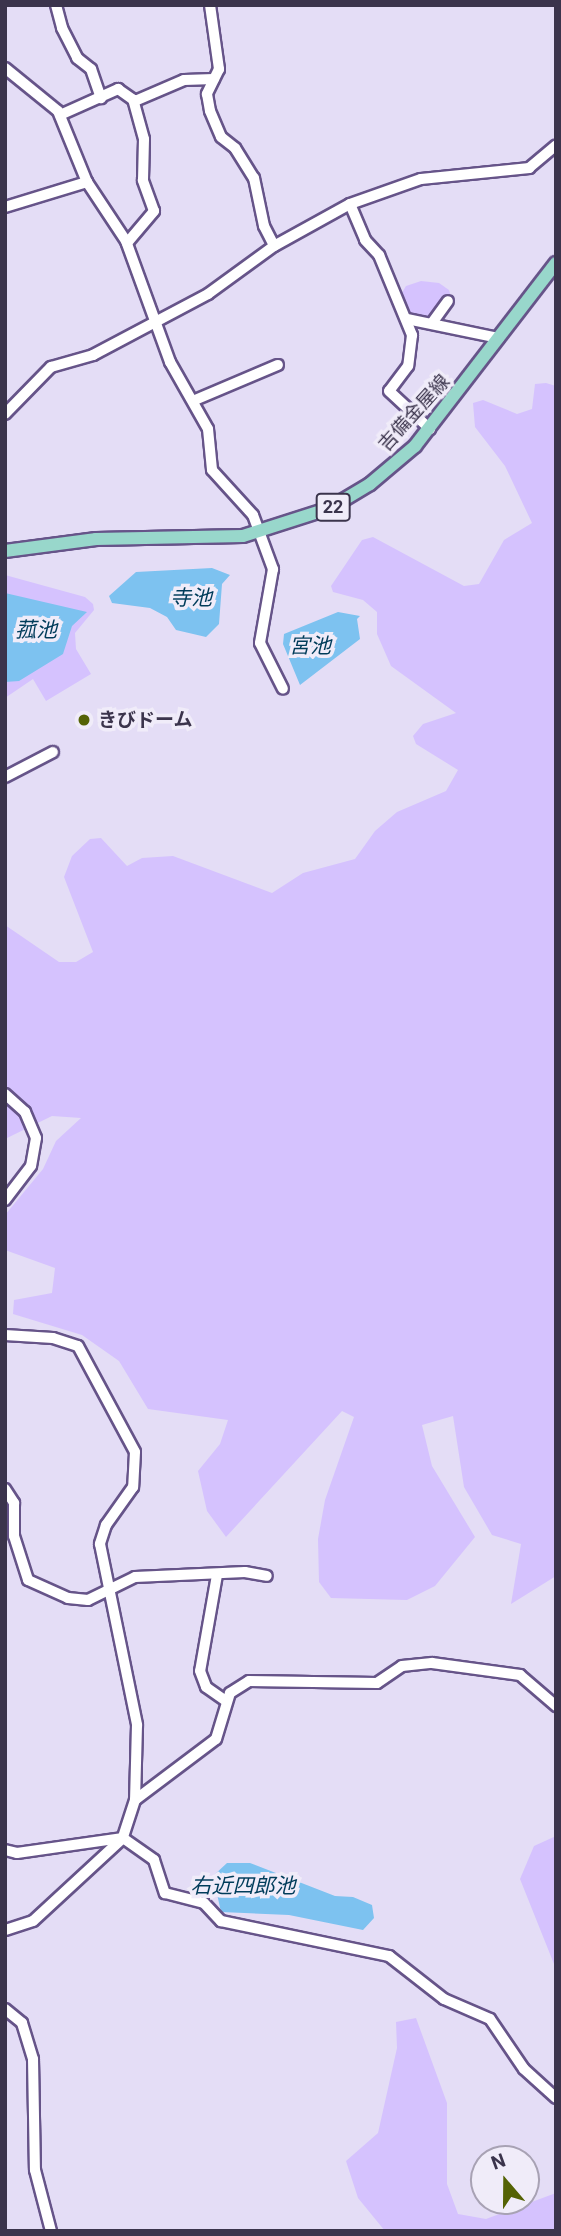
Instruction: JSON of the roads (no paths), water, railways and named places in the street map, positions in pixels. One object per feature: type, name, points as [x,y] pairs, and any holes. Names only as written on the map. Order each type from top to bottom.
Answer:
[{"type":"main road","name":"吉備金屋線","points":[[5,551],[68,541],[211,540],[259,533],[311,517],[358,492],[401,459],[430,429],[556,263]]},
{"type":"street","points":[[57,5],[62,28],[78,58],[91,69],[101,98]]},
{"type":"street","points":[[210,5],[219,69],[207,99],[214,122],[254,178],[264,226],[275,246]]},
{"type":"street","points":[[5,68],[60,115],[87,183],[127,243],[170,362],[195,400],[208,429],[212,470],[253,515],[273,569],[260,643],[283,688]]},
{"type":"street","points":[[133,99],[184,80],[214,79]]},
{"type":"street","points":[[60,115],[118,89],[133,99],[144,139],[143,180],[155,211],[127,243]]},
{"type":"street","points":[[5,414],[51,368],[93,355],[156,318],[208,294],[275,246],[350,204],[421,179],[485,169],[529,169],[556,145]]},
{"type":"street","points":[[5,207],[87,183]]},
{"type":"street","points":[[350,204],[365,240],[379,255],[412,335],[408,366],[388,391],[430,429]]},
{"type":"street","points":[[432,323],[448,301]]},
{"type":"street","points":[[407,319],[499,338]]},
{"type":"street","points":[[195,400],[278,365]]},
{"type":"street","points":[[5,777],[52,752]]},
{"type":"street","points":[[5,1094],[26,1112],[36,1138],[31,1166],[5,1200]]},
{"type":"street","points":[[5,1335],[53,1338],[78,1346],[135,1452],[134,1487],[102,1536],[107,1589],[136,1725],[135,1800],[123,1838],[33,1921],[5,1930]]},
{"type":"street","points":[[5,1489],[14,1503],[14,1536],[29,1580],[81,1601],[135,1577],[267,1576]]},
{"type":"street","points":[[217,1575],[200,1671],[206,1687],[226,1701]]},
{"type":"street","points":[[135,1800],[216,1739],[226,1701],[240,1684],[249,1681],[377,1683],[416,1663],[520,1675],[556,1706]]},
{"type":"street","points":[[5,1850],[17,1853],[123,1838],[154,1860],[165,1894],[204,1903],[221,1922],[389,1956],[444,1999],[490,2019],[524,2069],[556,2098]]},
{"type":"street","points":[[5,2009],[22,2023],[33,2059],[35,2170],[51,2231]]},
{"type":"water","name":"寺池","points":[[212,568],[230,575],[222,584],[219,624],[206,637],[176,630],[167,617],[150,608],[112,603],[109,596],[136,572]]},
{"type":"water","name":"菰池","points":[[5,593],[87,612],[72,626],[63,654],[19,681],[5,682]]},
{"type":"water","name":"宮池","points":[[338,612],[360,616],[357,619],[360,639],[300,685],[283,644],[284,634]]},
{"type":"water","name":"右近四郎池","points":[[227,1863],[250,1863],[335,1896],[353,1897],[372,1905],[374,1918],[363,1930],[289,1915],[221,1912],[213,1876]]},
{"type":"place","name":"きびドーム","points":[[84,720]]}]
